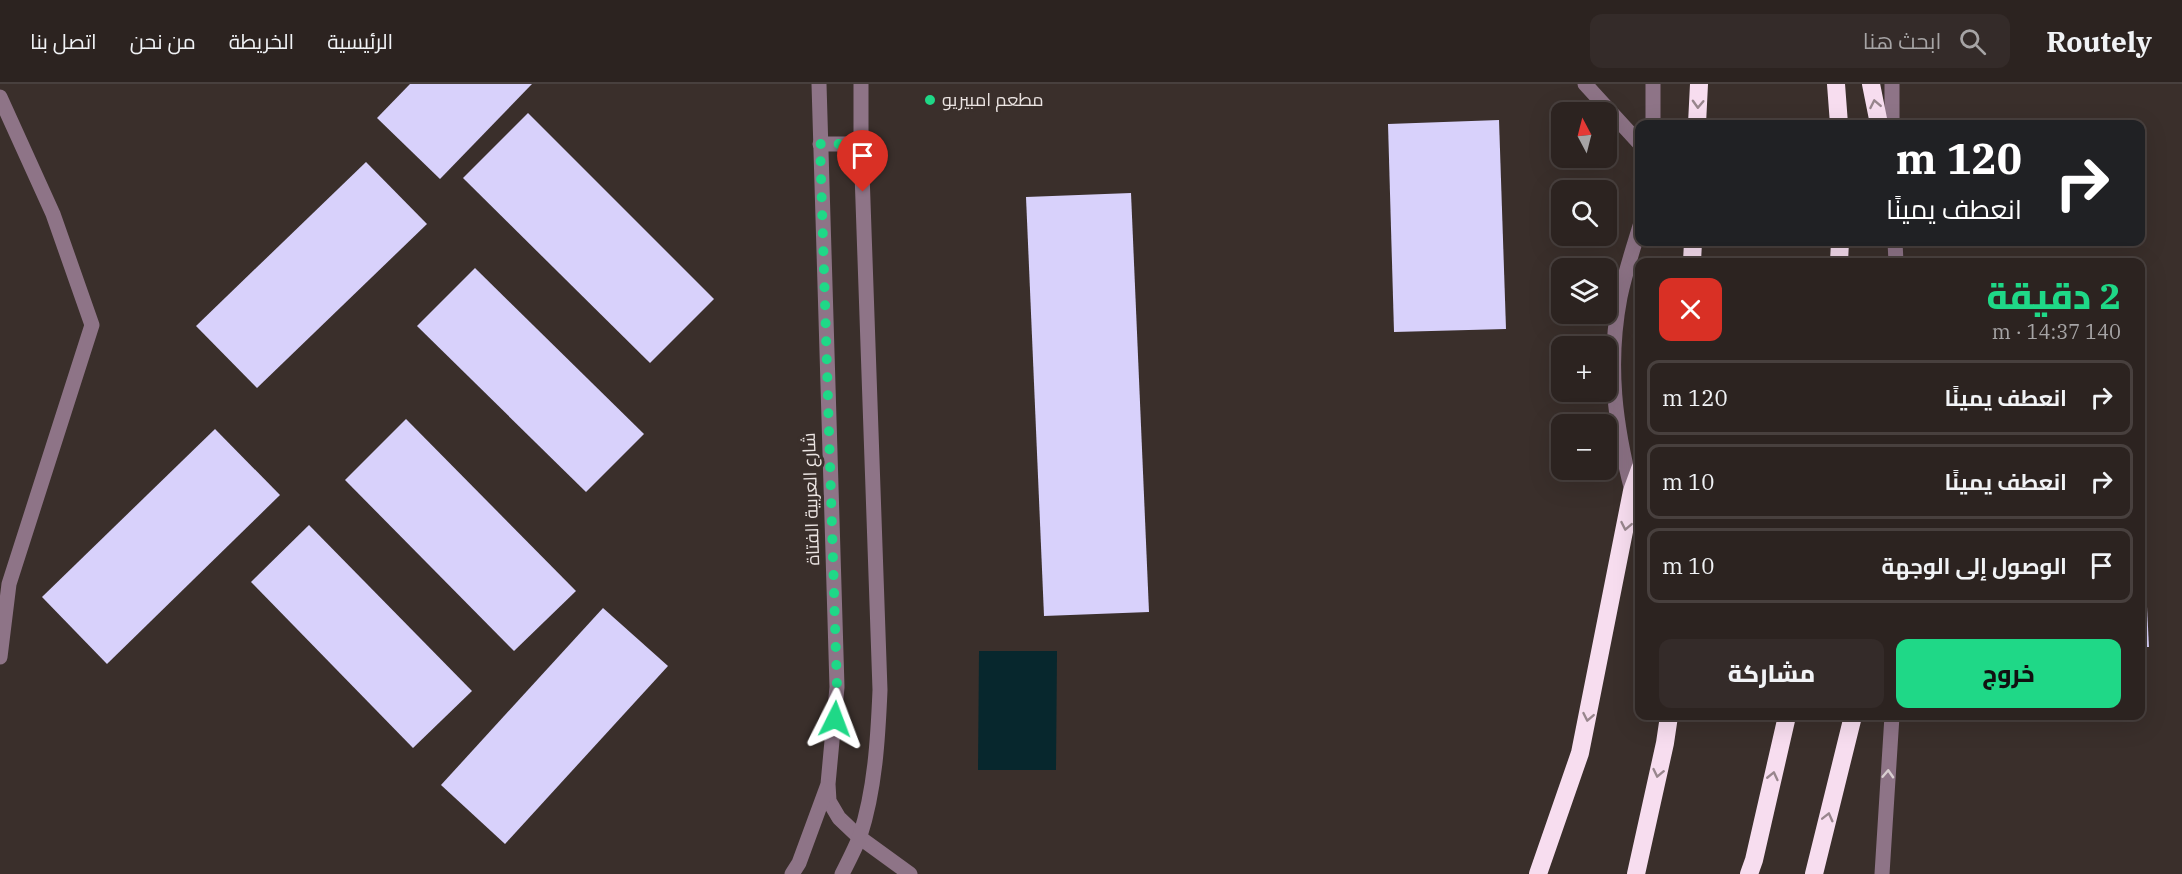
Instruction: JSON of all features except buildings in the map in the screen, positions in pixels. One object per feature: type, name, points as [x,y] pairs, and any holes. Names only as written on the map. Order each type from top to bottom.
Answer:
[{"type":"highway","points":[[1698,120],[1699,84]]},
{"type":"highway","points":[[1836,84],[1839,120]]},
{"type":"highway","points":[[1871,84],[1878,120]]},
{"type":"highway","points":[[1538,874],[1580,753],[1635,483]]},
{"type":"highway","points":[[1636,874],[1668,720]]},
{"type":"highway","points":[[1749,874],[1786,720]]},
{"type":"highway","points":[[1814,874],[1852,720]]},
{"type":"street","name":"شارع العربية الفتاة","points":[[819,84],[837,687],[828,784],[829,801],[839,818],[859,837],[910,874]]},
{"type":"street","points":[[842,874],[859,837],[874,766],[880,690],[861,144],[861,84]]},
{"type":"street","points":[[1585,84],[1635,139]]},
{"type":"street","points":[[1653,84],[1653,120]]},
{"type":"street","points":[[1892,84],[1892,120]]},
{"type":"street","points":[[0,98],[53,214],[92,325],[9,584],[0,657]]},
{"type":"street","points":[[820,144],[861,144]]},
{"type":"street","points":[[1632,491],[1620,444],[1614,395],[1614,345],[1620,297],[1635,244]]},
{"type":"street","points":[[1882,874],[1892,720]]},
{"type":"street","points":[[792,874],[799,863],[828,784]]},
{"type":"water","points":[[979,651],[1057,651],[1056,770],[978,770]]},
{"type":"place","name":"مطعم امبيريو","points":[[930,100]]},
{"type":"route","points":[[835,719],[837,687],[820,144],[861,144],[863,192]]}]
